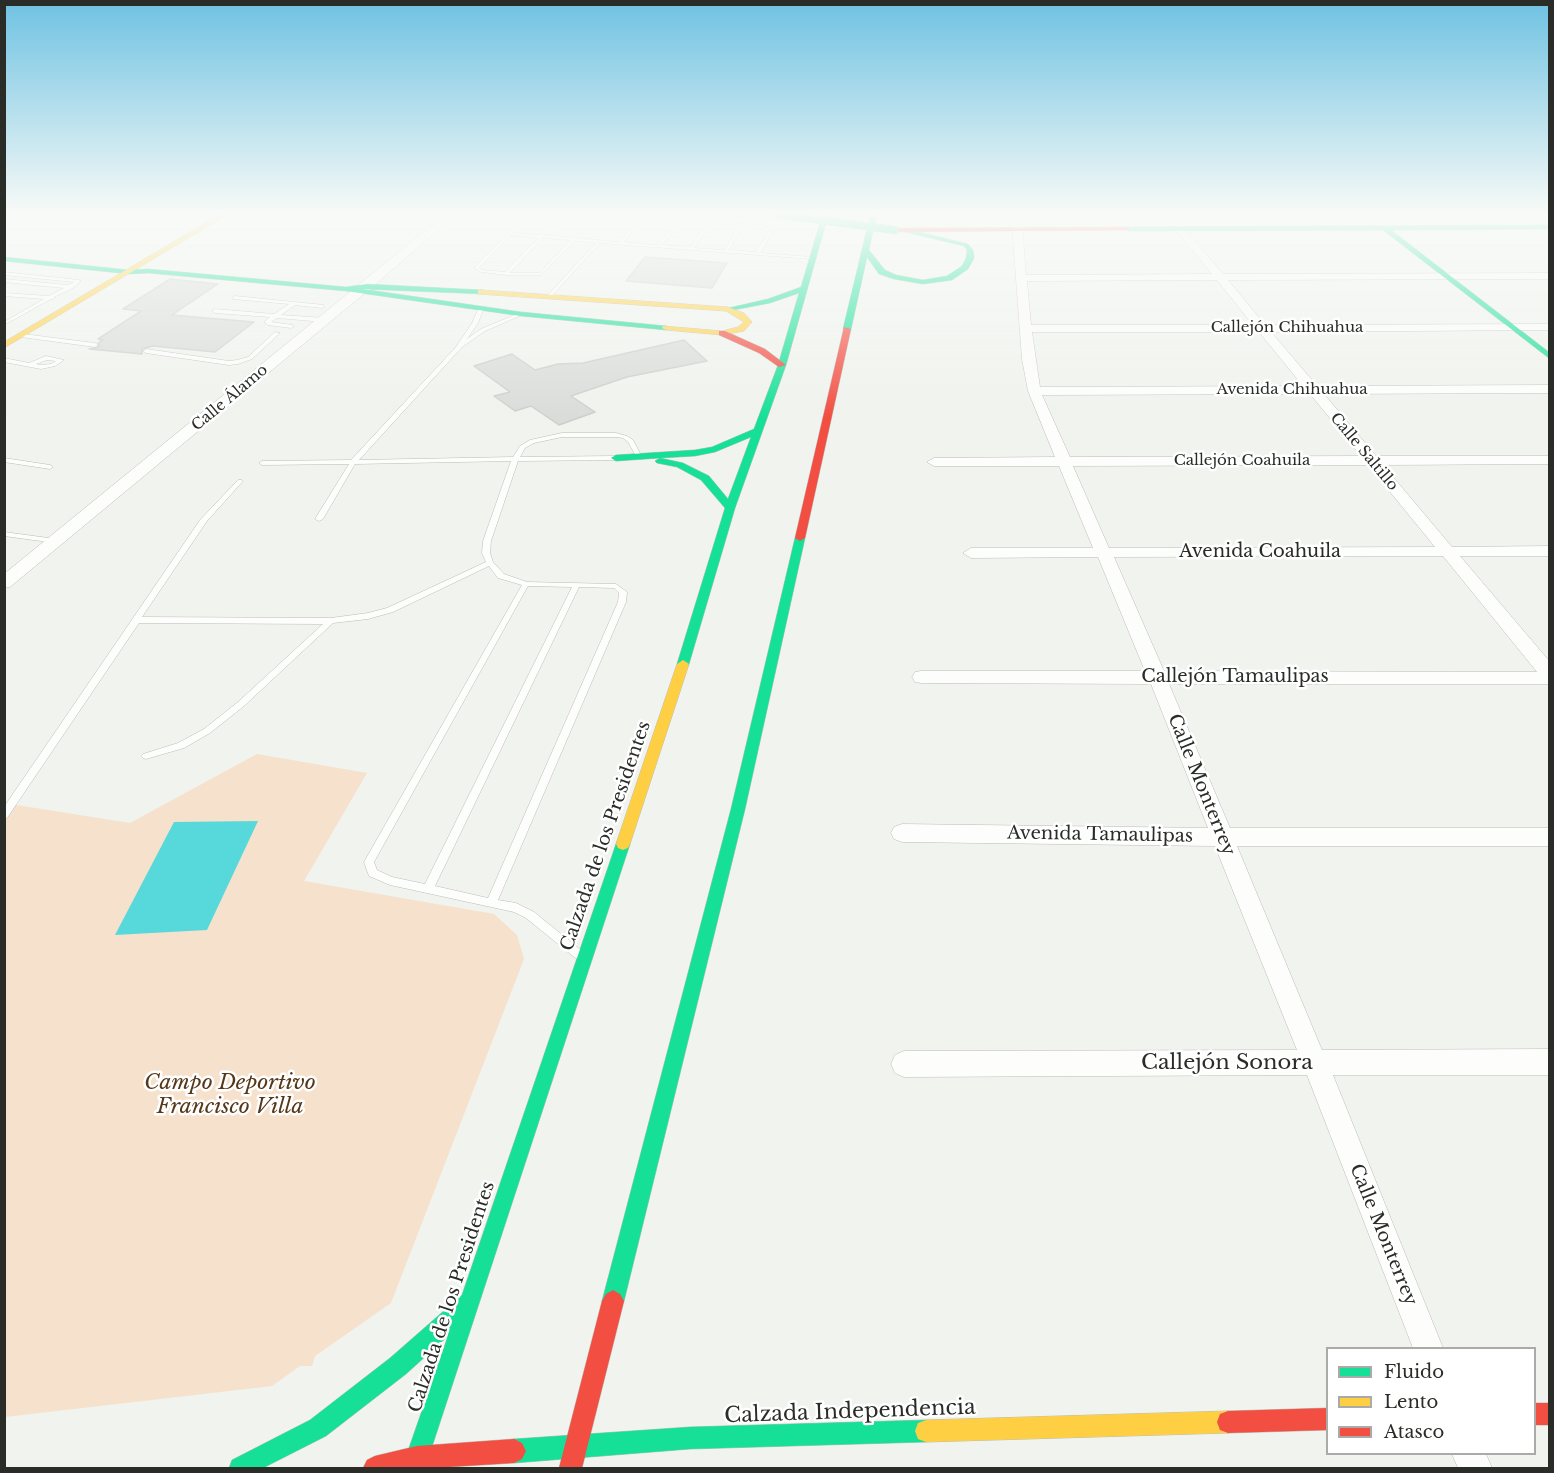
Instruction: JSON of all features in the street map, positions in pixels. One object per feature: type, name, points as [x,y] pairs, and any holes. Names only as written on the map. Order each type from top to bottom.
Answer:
[{"type":"main road","points":[[4,346],[119,281]]},
{"type":"main road","points":[[262,281],[443,296],[550,296],[712,310],[770,301],[804,289]]},
{"type":"main road","name":"Calzada de los Presidentes","points":[[416,1463],[688,650],[730,508],[782,365],[806,281]]},
{"type":"main road","points":[[570,1468],[738,808],[859,281]]},
{"type":"main road","points":[[913,281],[931,281]]},
{"type":"main road","points":[[1452,281],[1550,357]]},
{"type":"main road","points":[[443,296],[481,308],[521,314],[722,333],[741,329],[748,322],[741,315],[728,309]]},
{"type":"main road","points":[[722,333],[762,351],[782,365]]},
{"type":"main road","points":[[616,458],[695,453],[715,449],[757,431]]},
{"type":"main road","points":[[616,458],[680,465],[705,478],[730,508]]},
{"type":"main road","points":[[240,1468],[318,1428],[398,1366],[470,1301]]},
{"type":"main road","name":"Calzada Independencia","points":[[375,1468],[574,1447],[702,1437],[1326,1419]]},
{"type":"street","name":"Calle Álamo","points":[[4,583],[373,281]]},
{"type":"street","name":"Calle Monterrey","points":[[1023,281],[1028,359],[1034,391],[1157,677],[1315,1063],[1428,1347]]},
{"type":"street","name":"Calle Saltillo","points":[[1222,281],[1550,677]]},
{"type":"street","name":"Callejón Chihuahua","points":[[1026,329],[1550,327]]},
{"type":"street","name":"Avenida Chihuahua","points":[[1034,391],[1550,389]]},
{"type":"street","name":"Callejón Coahuila","points":[[934,462],[1550,460]]},
{"type":"street","name":"Avenida Coahuila","points":[[971,553],[1550,551]]},
{"type":"street","name":"Callejón Tamaulipas","points":[[921,677],[1550,677]]},
{"type":"street","name":"Avenida Tamaulipas","points":[[902,833],[1221,837],[1550,837]]},
{"type":"street","name":"Callejón Sonora","points":[[904,1064],[1550,1062]]},
{"type":"lane","points":[[11,281],[70,287]]},
{"type":"lane","points":[[4,324],[77,281]]},
{"type":"lane","points":[[550,296],[564,281]]},
{"type":"lane","points":[[4,294],[52,297]]},
{"type":"lane","points":[[235,298],[322,306]]},
{"type":"lane","points":[[291,326],[268,323],[294,303]]},
{"type":"lane","points":[[319,519],[353,462],[458,348],[475,323],[481,308]]},
{"type":"lane","points":[[215,311],[324,320]]},
{"type":"lane","points":[[4,313],[21,315]]},
{"type":"lane","points":[[458,348],[483,330],[521,314]]},
{"type":"lane","points":[[146,351],[229,363],[238,362],[250,358],[277,333]]},
{"type":"lane","points":[[23,336],[95,345]]},
{"type":"lane","points":[[4,360],[30,365]]},
{"type":"lane","points":[[490,903],[622,602],[623,592],[616,586],[526,584],[501,576],[490,563],[486,553],[488,541],[515,460],[522,447],[532,441],[573,435],[605,434],[625,437],[638,455]]},
{"type":"lane","points":[[262,462],[616,458]]},
{"type":"lane","points":[[4,460],[50,467]]},
{"type":"lane","points":[[4,815],[204,520],[240,481]]},
{"type":"lane","points":[[4,534],[56,541]]},
{"type":"lane","points":[[136,620],[331,621],[368,616],[390,610],[490,563]]},
{"type":"lane","points":[[526,584],[369,862],[373,873],[390,881],[516,908],[530,915],[584,959]]},
{"type":"lane","points":[[428,889],[576,586]]},
{"type":"lane","points":[[146,756],[181,746],[207,731],[241,704],[331,621]]},
{"type":"green space","name":"Campo Deportivo Francisco Villa","points":[[257,754],[367,773],[304,881],[494,914],[517,935],[524,959],[391,1303],[315,1356],[312,1366],[300,1366],[272,1386],[5,1417],[4,803],[130,823]]},
{"type":"water","points":[[258,821],[207,930],[115,935],[174,822]]},
{"type":"building","points":[[167,281],[187,281],[218,284],[172,315],[254,322],[215,352],[153,346],[142,349],[142,354],[89,349],[99,347],[98,343],[103,340],[98,339],[141,311],[123,309]]},
{"type":"building","points":[[626,281],[716,281],[712,288]]},
{"type":"building","points":[[684,340],[707,361],[627,377],[571,396],[595,412],[559,425],[531,406],[515,411],[494,396],[510,392],[474,366],[512,354],[535,370],[558,364],[583,363]]},
{"type":"traffic: fast","points":[[255,281],[346,289],[521,314],[666,328]]},
{"type":"traffic: fast","points":[[683,664],[730,508],[782,365],[806,281]]},
{"type":"traffic: fast","points":[[847,329],[858,281]]},
{"type":"traffic: fast","points":[[916,281],[931,281]]},
{"type":"traffic: fast","points":[[1452,281],[1550,357]]},
{"type":"traffic: fast","points":[[346,289],[367,286],[481,292]]},
{"type":"traffic: fast","points":[[728,309],[770,301],[803,289]]},
{"type":"traffic: fast","points":[[616,458],[695,453],[715,449],[757,431]]},
{"type":"traffic: fast","points":[[660,461],[680,465],[705,478],[730,508]]},
{"type":"traffic: fast","points":[[613,1301],[738,809],[800,538]]},
{"type":"traffic: fast","points":[[414,1468],[623,844]]},
{"type":"traffic: fast","points":[[240,1468],[318,1428],[398,1366],[469,1302]]},
{"type":"traffic: fast","points":[[514,1451],[690,1438],[926,1431]]},
{"type":"traffic: slow","points":[[4,346],[114,281]]},
{"type":"traffic: slow","points":[[481,292],[728,309],[741,315],[748,322],[741,329],[722,333],[666,328]]},
{"type":"traffic: slow","points":[[623,844],[683,664]]},
{"type":"traffic: slow","points":[[926,1431],[1228,1422]]},
{"type":"traffic: jam","points":[[800,538],[847,329]]},
{"type":"traffic: jam","points":[[722,333],[762,351],[782,365]]},
{"type":"traffic: jam","points":[[570,1468],[613,1301]]},
{"type":"traffic: jam","points":[[1536,1414],[1550,1414]]},
{"type":"traffic: jam","points":[[1228,1422],[1326,1419]]},
{"type":"traffic: jam","points":[[375,1468],[417,1458],[514,1451]]}]
